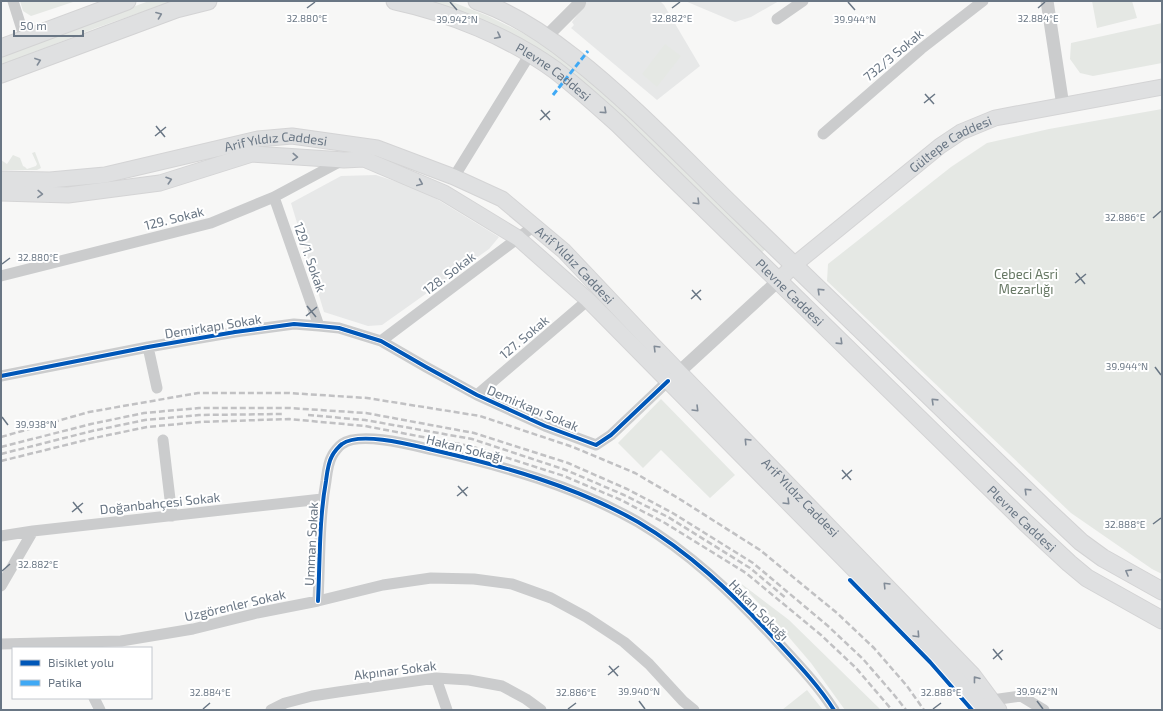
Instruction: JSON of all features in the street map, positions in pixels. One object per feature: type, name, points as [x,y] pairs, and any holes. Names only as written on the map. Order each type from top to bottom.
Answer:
[{"type":"main road","points":[[1,48],[127,1]]},
{"type":"main road","points":[[1,74],[176,9],[208,1]]},
{"type":"main road","name":"Plevne Caddesi","points":[[395,1],[439,13],[489,31],[520,47],[584,93],[618,124],[1020,518],[1069,563],[1087,578],[1162,620]]},
{"type":"main road","name":"Plevne Caddesi","points":[[477,1],[529,25],[594,74],[628,103],[1081,542],[1103,558],[1162,591]]},
{"type":"main road","name":"Gültepe Caddesi","points":[[778,281],[794,265],[940,146],[961,132],[995,118],[1011,114],[1063,106],[1162,87]]},
{"type":"main road","name":"Arif Yıldız Caddesi","points":[[1,179],[50,180],[105,175],[258,140],[292,136],[377,148],[454,177],[502,199],[564,251],[674,377]]},
{"type":"main road","name":"Arif Yıldız Caddesi","points":[[1,193],[68,195],[160,183],[252,154],[344,160],[364,159],[444,193],[518,238],[674,377],[973,675],[989,706]]},
{"type":"street","points":[[13,1],[26,39]]},
{"type":"street","points":[[546,37],[579,4],[580,1]]},
{"type":"street","points":[[777,19],[803,1]]},
{"type":"street","name":"732/3 Sokak","points":[[823,134],[921,49],[983,1]]},
{"type":"street","points":[[1047,1],[1063,106]]},
{"type":"street","points":[[454,177],[530,54]]},
{"type":"street","name":"129. Sokak","points":[[1,276],[211,223],[274,197],[344,160]]},
{"type":"street","name":"129/1. Sokak","points":[[274,197],[319,326]]},
{"type":"street","name":"128. Sokak","points":[[381,341],[534,226]]},
{"type":"street","points":[[674,377],[778,281]]},
{"type":"street","name":"127. Sokak","points":[[477,394],[588,300]]},
{"type":"street","name":"Demirkapı Sokak","points":[[1,376],[148,347],[236,332],[294,324],[339,328],[381,341],[477,394],[545,426],[596,445],[611,435],[674,377]]},
{"type":"street","points":[[148,347],[157,388]]},
{"type":"street","name":"Hakan Sokağı","points":[[341,444],[353,439],[373,439],[406,444],[480,460],[558,485],[637,522],[673,545],[709,573],[746,608],[795,661],[828,700],[834,710]]},
{"type":"street","points":[[163,440],[172,516]]},
{"type":"street","name":"Umman Sokak","points":[[318,601],[322,500],[327,471],[332,456],[341,444]]},
{"type":"street","name":"Doğanbahçesi Sokak","points":[[1,536],[33,531],[322,500]]},
{"type":"street","points":[[1,586],[33,531]]},
{"type":"street","name":"Uzgörenler Sokak","points":[[1,644],[66,645],[121,641],[193,629],[257,613],[318,601],[384,585],[431,578],[474,579],[512,584],[551,598],[586,617],[624,642],[649,664],[683,701],[694,710]]},
{"type":"street","points":[[436,678],[446,710]]},
{"type":"street","name":"Akpınar Sokak","points":[[271,710],[285,703],[312,696],[436,678],[469,680],[502,686],[526,699],[541,710]]},
{"type":"street","points":[[989,706],[1021,696],[1044,710]]},
{"type":"street","points":[[94,699],[100,710]]},
{"type":"shaded area","points":[[589,1],[660,1],[664,5],[700,66],[657,100],[571,28],[574,25],[572,22]]},
{"type":"shaded area","points":[[685,1],[779,1],[751,17],[735,22]]},
{"type":"shaded area","points":[[376,175],[422,190],[499,237],[489,249],[382,325],[368,326],[324,312],[291,203],[341,176]]},
{"type":"green space","points":[[20,1],[76,1],[31,16],[23,11]]},
{"type":"green space","points":[[149,1],[173,1],[96,28],[1,65],[1,55]]},
{"type":"green space","points":[[425,1],[450,1],[488,16],[525,34],[560,56],[618,106],[766,249],[761,253],[599,98]]},
{"type":"green space","points":[[1092,1],[1132,1],[1137,18],[1097,28]]},
{"type":"green space","points":[[1162,23],[1162,63],[1093,76],[1080,73],[1070,59],[1071,43]]},
{"type":"green space","points":[[665,44],[681,56],[657,87],[642,74]]},
{"type":"green space","name":"Cebeci Asri Mezarlığı","points":[[1162,109],[1162,574],[1152,569],[1071,513],[827,281],[828,264],[951,167],[987,143],[1049,129]]},
{"type":"green space","points":[[35,152],[41,168],[37,170],[1,170],[1,160],[7,164],[13,155],[20,158],[23,166],[27,169],[36,166],[37,164],[32,153]]},
{"type":"green space","points":[[661,399],[735,475],[710,498],[661,450],[643,468],[618,443]]},
{"type":"green space","points":[[739,582],[789,620],[881,710],[845,710],[811,663]]},
{"type":"green space","points":[[807,690],[823,710],[782,710]]},
{"type":"railway","points":[[1,437],[89,412],[198,393],[289,393],[367,398],[480,416],[573,447],[635,473],[678,498],[760,550],[837,613],[874,648],[907,686],[924,710]]},
{"type":"railway","points":[[1,447],[91,424],[144,413],[199,408],[289,408],[366,413],[474,433],[568,463],[627,489],[671,512],[753,563],[828,626],[863,659],[906,710]]},
{"type":"railway","points":[[1,454],[92,431],[145,420],[199,415],[282,414]]},
{"type":"railway","points":[[308,415],[365,420],[472,439],[566,470],[624,495],[668,517],[750,568],[787,599]]},
{"type":"railway","points":[[1,461],[94,438],[147,427],[200,422],[289,419],[365,426],[470,446],[564,476],[621,500],[665,523],[746,573],[821,635],[856,668],[892,710]]},
{"type":"marked path","points":[[553,95],[588,51]]},
{"type":"cycle path","points":[[1,376],[148,347],[235,332],[294,324],[339,328],[381,341],[477,395],[545,426],[596,445],[611,435],[668,381]]},
{"type":"cycle path","points":[[318,601],[322,511],[328,468],[333,454],[342,444],[350,440],[386,440],[412,445],[486,463],[538,478],[589,498],[638,522],[675,546],[709,574],[741,604],[820,690],[834,710]]},
{"type":"cycle path","points":[[850,580],[930,662],[972,710]]}]
